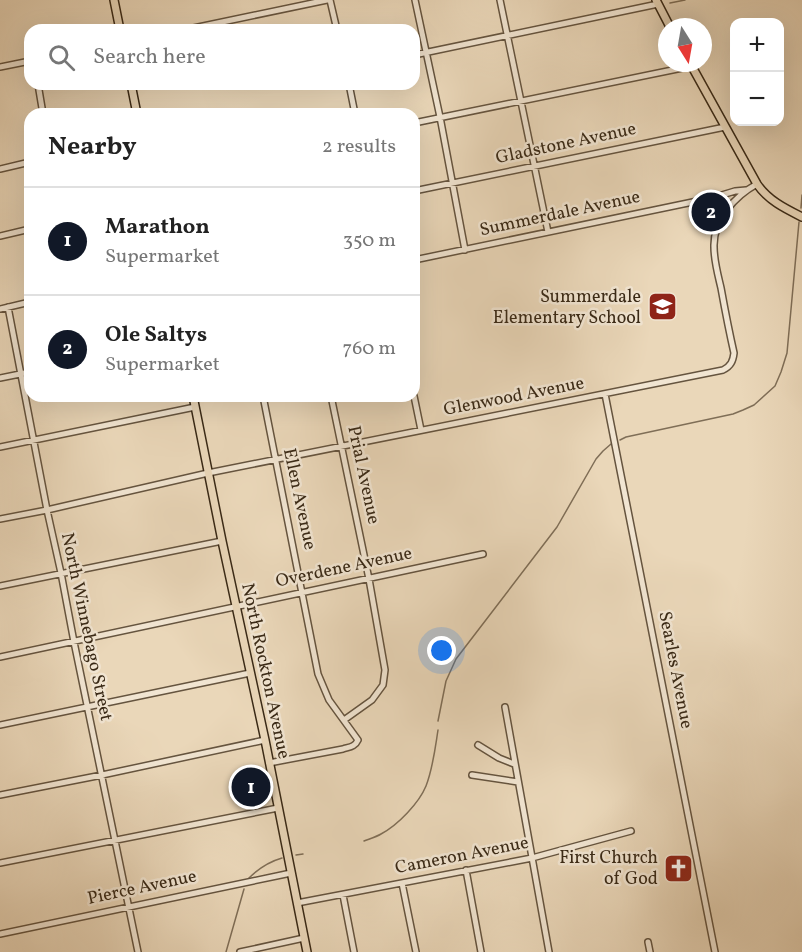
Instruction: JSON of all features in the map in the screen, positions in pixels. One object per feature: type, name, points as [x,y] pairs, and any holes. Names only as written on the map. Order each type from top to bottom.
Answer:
[{"type":"main road","points":[[114,0],[119,24]]},
{"type":"main road","points":[[657,2],[665,18]]},
{"type":"main road","points":[[695,72],[757,184],[769,198],[802,217]]},
{"type":"main road","points":[[132,90],[136,108]]},
{"type":"main road","name":"North Rockton Avenue","points":[[194,402],[307,952]]},
{"type":"street","points":[[213,24],[329,0],[335,24]]},
{"type":"street","points":[[415,0],[420,24]]},
{"type":"street","points":[[500,0],[548,232]]},
{"type":"street","points":[[420,54],[657,2]]},
{"type":"street","points":[[420,24],[465,249]]},
{"type":"street","points":[[0,68],[24,62]]},
{"type":"street","points":[[420,122],[658,72]]},
{"type":"street","points":[[39,90],[42,108]]},
{"type":"street","points":[[350,90],[354,108]]},
{"type":"street","name":"Gladstone Avenue","points":[[420,190],[725,127]]},
{"type":"street","points":[[0,169],[24,163]]},
{"type":"street","name":"Glenwood Avenue","points":[[0,519],[208,473],[727,368],[731,364],[734,353],[714,240],[719,224],[729,207],[746,190],[757,184]]},
{"type":"street","name":"Summerdale Avenue","points":[[420,259],[746,190]]},
{"type":"street","points":[[712,198],[729,207]]},
{"type":"street","points":[[0,236],[24,231]]},
{"type":"street","points":[[0,309],[24,303]]},
{"type":"street","name":"North Winnebago Street","points":[[8,307],[24,389]]},
{"type":"street","points":[[0,378],[24,373]]},
{"type":"street","name":"Searles Avenue","points":[[605,394],[716,952]]},
{"type":"street","name":"North Winnebago Street","points":[[27,402],[138,952]]},
{"type":"street","name":"Ellen Avenue","points":[[264,402],[318,674],[329,700],[358,740],[353,746],[343,749],[269,763]]},
{"type":"street","name":"Prial Avenue","points":[[332,402],[369,579],[385,670],[383,686],[372,699],[344,720]]},
{"type":"street","points":[[415,402],[422,430]]},
{"type":"street","points":[[0,447],[195,407]]},
{"type":"street","points":[[0,586],[222,541]]},
{"type":"street","name":"Overdene Avenue","points":[[0,657],[483,554]]},
{"type":"street","points":[[0,725],[250,674]]},
{"type":"street","points":[[505,707],[549,952]]},
{"type":"street","points":[[0,795],[265,740]]},
{"type":"street","points":[[478,745],[514,764]]},
{"type":"street","points":[[472,775],[518,782]]},
{"type":"street","points":[[0,863],[278,808]]},
{"type":"street","name":"Cameron Avenue","points":[[297,903],[532,858],[631,831]]},
{"type":"street","points":[[465,870],[481,952]]},
{"type":"street","name":"Pierce Avenue","points":[[0,934],[291,873]]},
{"type":"street","points":[[402,883],[416,952]]},
{"type":"street","points":[[343,895],[354,952]]},
{"type":"street","points":[[240,952],[304,938]]},
{"type":"street","points":[[648,942],[650,952]]},
{"type":"waterway","points":[[670,3],[685,0]]},
{"type":"waterway","points":[[801,208],[802,195]]},
{"type":"waterway","points":[[620,440],[733,414],[754,405],[775,386],[787,353],[799,222]]},
{"type":"waterway","points":[[438,721],[446,681],[456,659],[557,527],[596,459],[611,444]]},
{"type":"waterway","points":[[364,841],[388,830],[407,813],[418,799],[426,786],[434,758],[438,730]]},
{"type":"waterway","points":[[296,855],[303,854]]},
{"type":"waterway","points":[[249,878],[272,861],[282,858]]},
{"type":"waterway","points":[[226,952],[244,889]]},
{"type":"place","name":"Ole Saltys","points":[[711,212]]},
{"type":"place","name":"Summerdale Elementary School","points":[[662,307]]},
{"type":"place","name":"Marathon","points":[[251,787]]},
{"type":"place","name":"First Church of God","points":[[679,868]]}]
